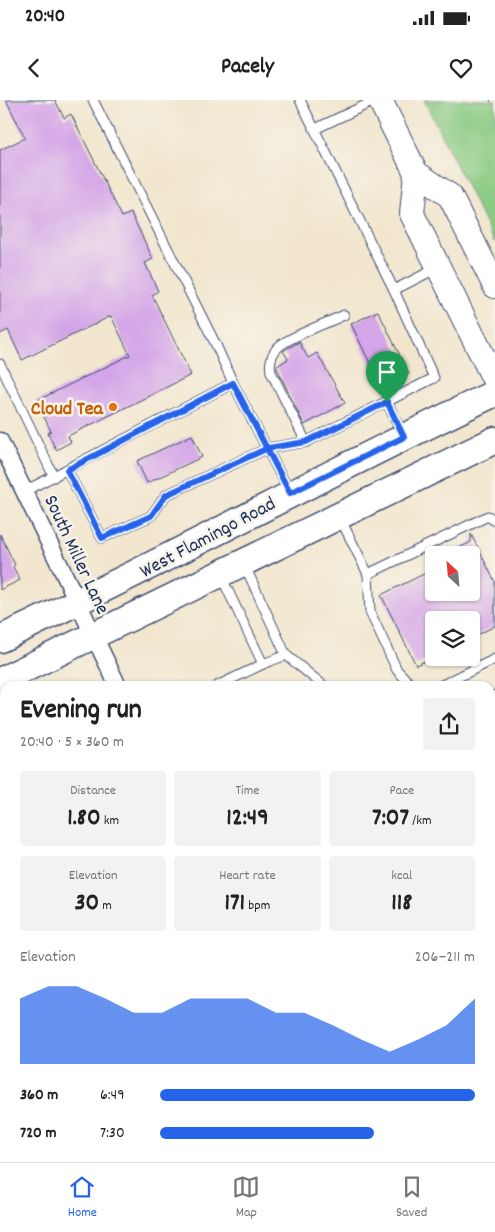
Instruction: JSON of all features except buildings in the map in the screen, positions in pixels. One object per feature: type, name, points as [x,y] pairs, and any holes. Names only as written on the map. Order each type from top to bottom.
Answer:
[{"type":"main road","points":[[380,100],[416,173],[450,196],[495,286]]},
{"type":"main road","points":[[416,173],[412,214],[495,380]]},
{"type":"main road","name":"West Flamingo Road","points":[[0,639],[77,603],[290,493],[495,393]]},
{"type":"main road","name":"West Flamingo Road","points":[[0,680],[495,440]]},
{"type":"street","name":"South Miller Lane","points":[[0,440],[116,681]]},
{"type":"lane","points":[[93,100],[216,345],[233,383],[290,493]]},
{"type":"lane","points":[[67,470],[102,538],[151,516],[166,495],[268,448],[306,442],[434,378],[394,290],[300,100]]},
{"type":"lane","points":[[315,129],[376,100]]},
{"type":"lane","points":[[394,290],[438,268]]},
{"type":"lane","points":[[306,442],[271,372],[269,364],[282,344],[344,315]]},
{"type":"lane","points":[[0,364],[54,477]]},
{"type":"lane","points":[[25,491],[233,383]]},
{"type":"lane","points":[[387,402],[404,437]]},
{"type":"lane","points":[[339,515],[368,574],[370,612],[397,670],[407,681]]},
{"type":"lane","points":[[368,574],[488,516],[495,521]]},
{"type":"lane","points":[[231,568],[279,638],[286,656],[318,681]]},
{"type":"lane","points":[[231,568],[263,664]]},
{"type":"lane","points":[[227,681],[263,664],[286,656]]},
{"type":"lane","points":[[450,681],[495,659]]},
{"type":"path","points":[[490,100],[495,101]]},
{"type":"green space","points":[[424,100],[495,100],[495,243]]},
{"type":"place","name":"Cloud Tea","points":[[113,407]]},
{"type":"route","points":[[387,402],[306,442],[268,448],[166,495],[151,516],[102,538],[67,470],[233,383],[268,448],[290,493],[404,437],[387,402]]}]
